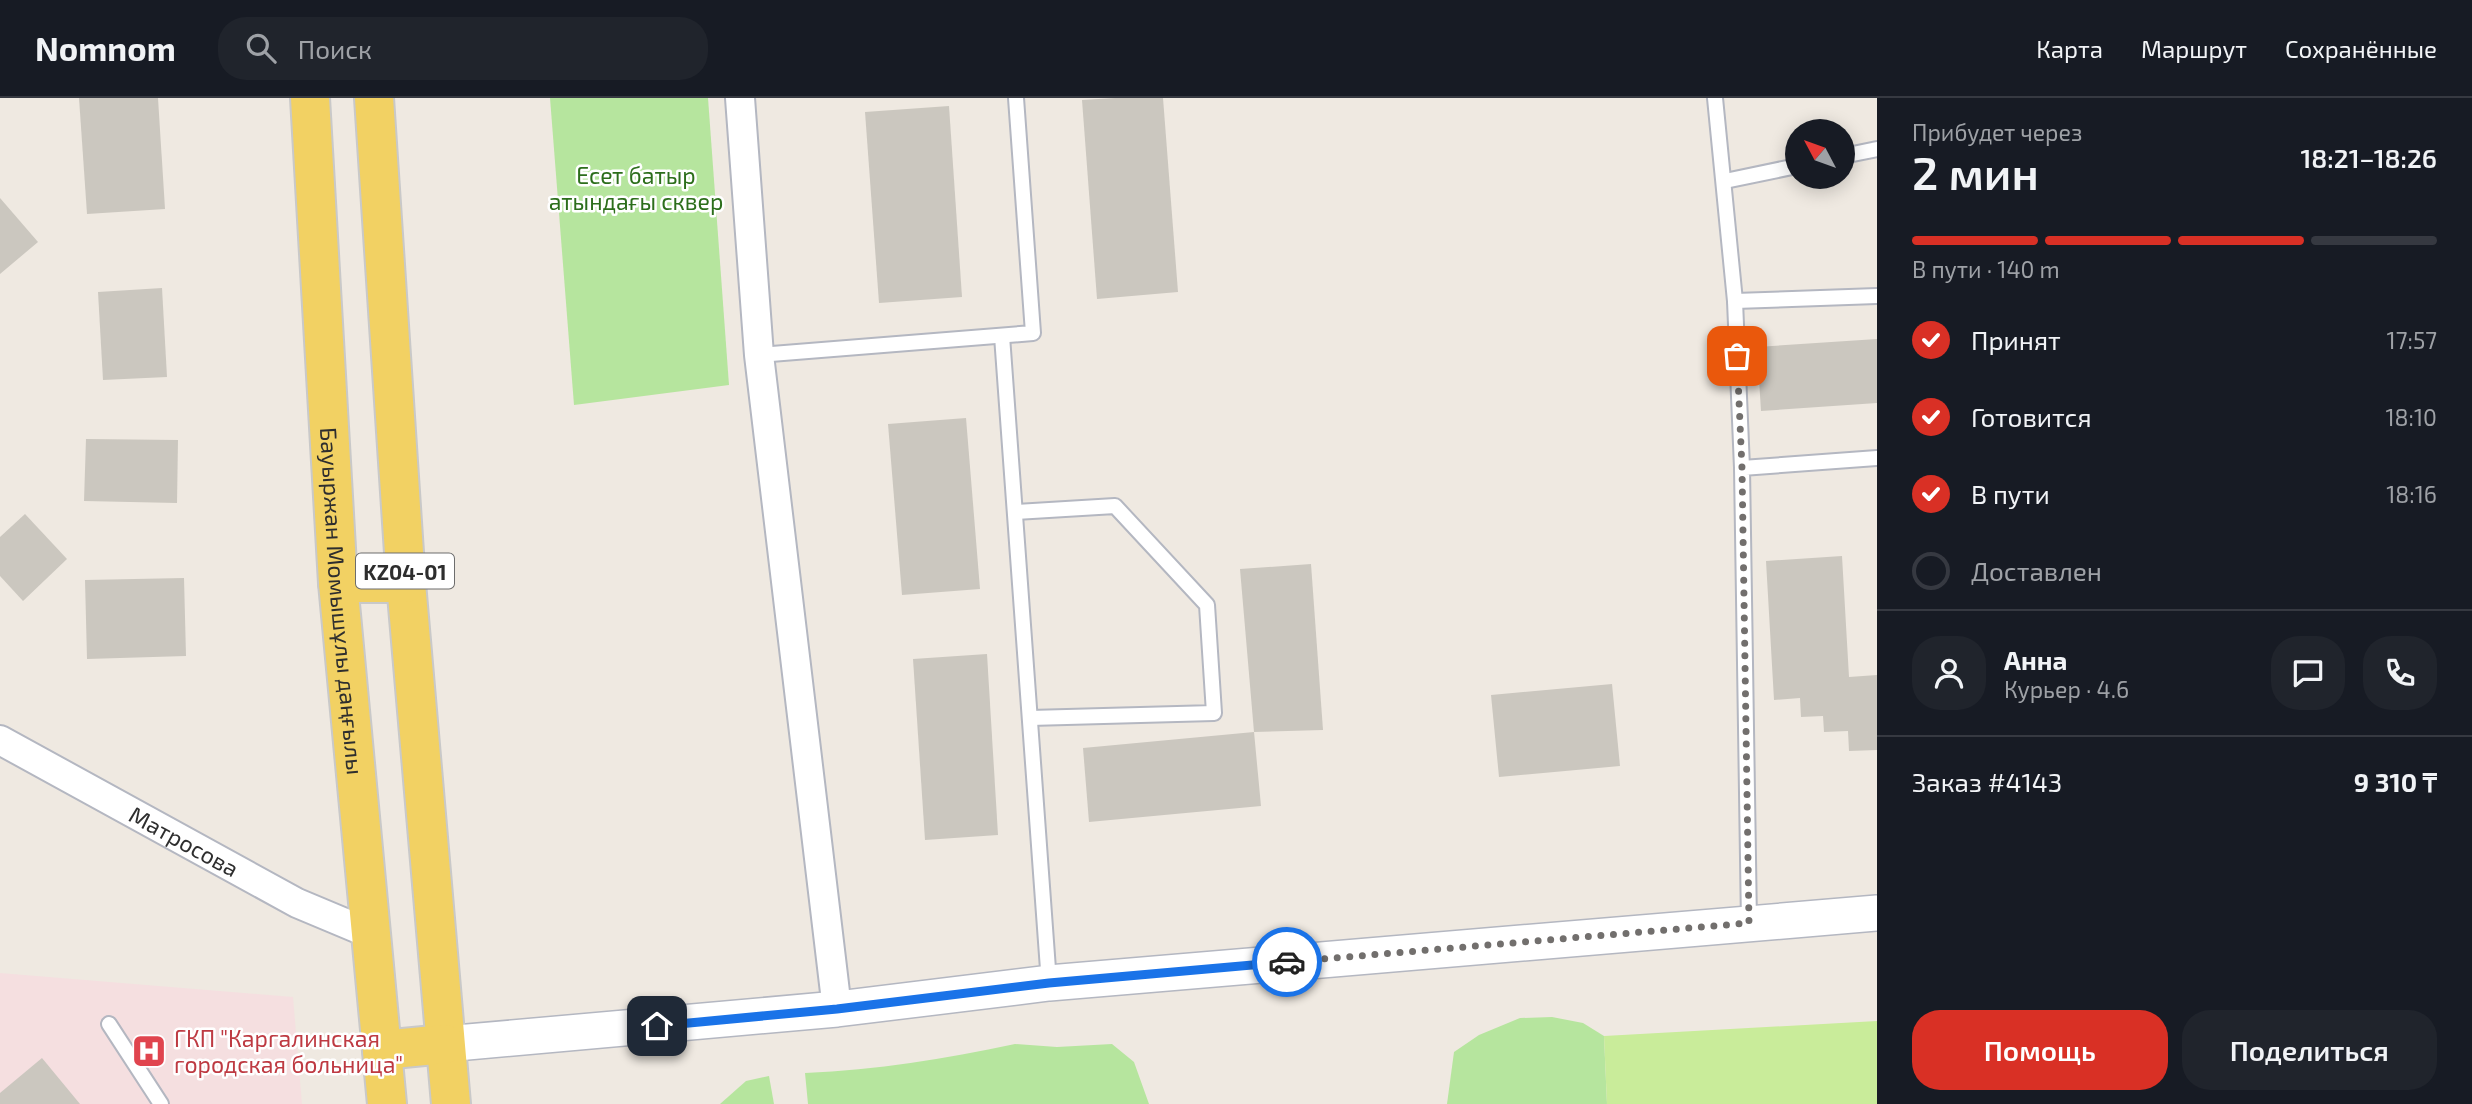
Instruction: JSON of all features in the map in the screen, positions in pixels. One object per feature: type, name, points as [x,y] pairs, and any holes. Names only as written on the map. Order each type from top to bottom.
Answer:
[{"type":"main road","name":"Бауыржан Момышұлы даңғылы","points":[[310,98],[338,583],[387,1104]]},
{"type":"main road","name":"KZ04-01","points":[[374,98],[406,583],[451,1104]]},
{"type":"main road","points":[[338,583],[406,583]]},
{"type":"main road","points":[[382,1050],[445,1044]]},
{"type":"street","points":[[740,98],[759,355],[837,1009]]},
{"type":"street","name":"Матросова","points":[[0,740],[297,903],[371,934]]},
{"type":"street","points":[[445,1044],[837,1009],[1049,983],[1877,913]]},
{"type":"lane","points":[[759,355],[1033,333],[1016,98]]},
{"type":"lane","points":[[1715,98],[1735,301],[1742,468],[1749,923]]},
{"type":"lane","points":[[1855,154],[1877,149]]},
{"type":"lane","points":[[1724,181],[1785,168]]},
{"type":"lane","points":[[1735,301],[1877,296]]},
{"type":"lane","points":[[1002,336],[1049,983]]},
{"type":"lane","points":[[1742,468],[1877,458]]},
{"type":"lane","points":[[1015,512],[1115,506],[1207,605],[1214,713],[1030,719]]},
{"type":"lane","points":[[109,1024],[161,1104]]},
{"type":"shaded area","name":"ГКП \"Каргалинская городская больница\"","points":[[0,973],[293,997],[302,1104],[0,1104]]},
{"type":"green space","name":"Есет батыр атындағы сквер","points":[[550,98],[708,98],[729,385],[574,405]]},
{"type":"green space","points":[[1552,1017],[1583,1023],[1604,1036],[1607,1104],[1447,1104],[1454,1052],[1479,1035],[1520,1018]]},
{"type":"green space","points":[[1877,1021],[1877,1104],[1607,1104],[1604,1036]]},
{"type":"green space","points":[[1015,1044],[1057,1047],[1112,1044],[1134,1062],[1149,1104],[808,1104],[805,1073],[910,1063]]},
{"type":"green space","points":[[769,1076],[774,1104],[720,1104],[746,1081]]},
{"type":"building","points":[[79,98],[158,98],[165,209],[87,214]]},
{"type":"building","points":[[1163,98],[1178,292],[1097,299],[1082,100]]},
{"type":"building","points":[[949,106],[962,297],[879,303],[865,112]]},
{"type":"building","points":[[0,198],[38,242],[0,274]]},
{"type":"building","points":[[162,288],[167,377],[103,380],[98,292]]},
{"type":"building","points":[[1877,339],[1877,403],[1761,411],[1757,347]]},
{"type":"building","points":[[966,418],[980,589],[902,595],[888,424]]},
{"type":"building","points":[[86,439],[178,440],[177,503],[84,501]]},
{"type":"building","points":[[25,514],[67,559],[23,601],[0,576],[0,537]]},
{"type":"building","points":[[1842,556],[1849,677],[1877,675],[1877,750],[1849,751],[1848,731],[1824,732],[1823,716],[1801,717],[1800,698],[1774,700],[1766,561]]},
{"type":"building","points":[[1311,564],[1323,730],[1254,732],[1240,569]]},
{"type":"building","points":[[184,578],[186,656],[87,659],[85,580]]},
{"type":"building","points":[[987,654],[998,835],[925,840],[913,659]]},
{"type":"building","points":[[1612,684],[1620,766],[1499,777],[1491,695]]},
{"type":"building","points":[[1254,732],[1261,806],[1089,822],[1083,748]]},
{"type":"building","points":[[42,1058],[80,1104],[0,1104],[0,1093]]},
{"type":"way so far","points":[[1287,962],[1749,923],[1742,468],[1737,356]]},
{"type":"place","name":"ГКП \"Каргалинская городская больница\"","points":[[149,1051]]},
{"type":"route","points":[[657,1026],[837,1009],[1049,983],[1287,962]]}]
